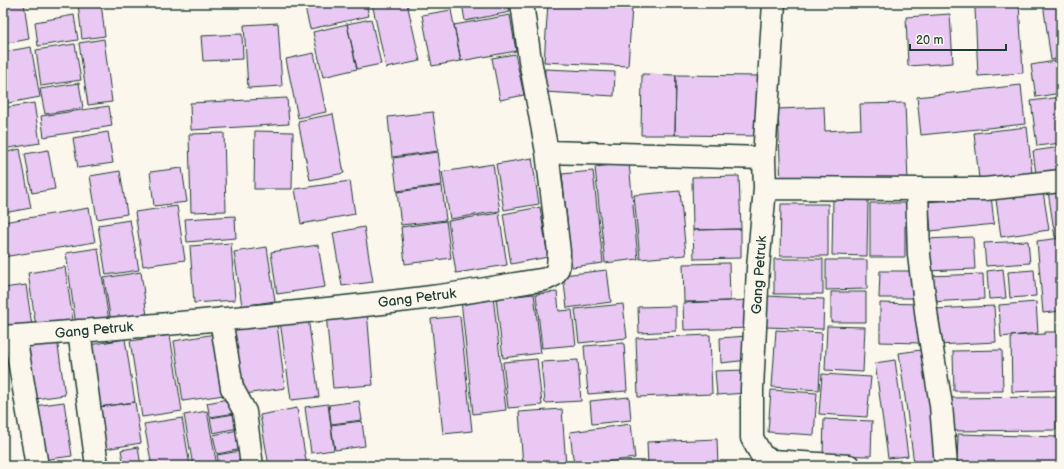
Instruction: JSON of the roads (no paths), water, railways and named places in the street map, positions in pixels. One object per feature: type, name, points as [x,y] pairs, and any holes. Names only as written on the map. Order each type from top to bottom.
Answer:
[{"type":"street","name":"Gang Petruk","points":[[9,336],[221,319],[433,296],[546,279],[554,276],[558,268],[559,252],[547,152],[530,60],[522,3]]},
{"type":"street","name":"Gang Petruk","points":[[774,3],[764,158],[765,188],[757,290],[752,438],[762,456],[772,464],[849,466]]},
{"type":"street","points":[[547,152],[764,158]]},
{"type":"street","points":[[765,188],[985,189],[1061,181]]},
{"type":"street","points":[[918,189],[919,255],[927,319],[941,405],[946,466]]},
{"type":"street","points":[[221,319],[232,388],[245,412],[252,466]]},
{"type":"street","points":[[79,331],[97,466]]},
{"type":"street","points":[[9,336],[37,466]]}]
